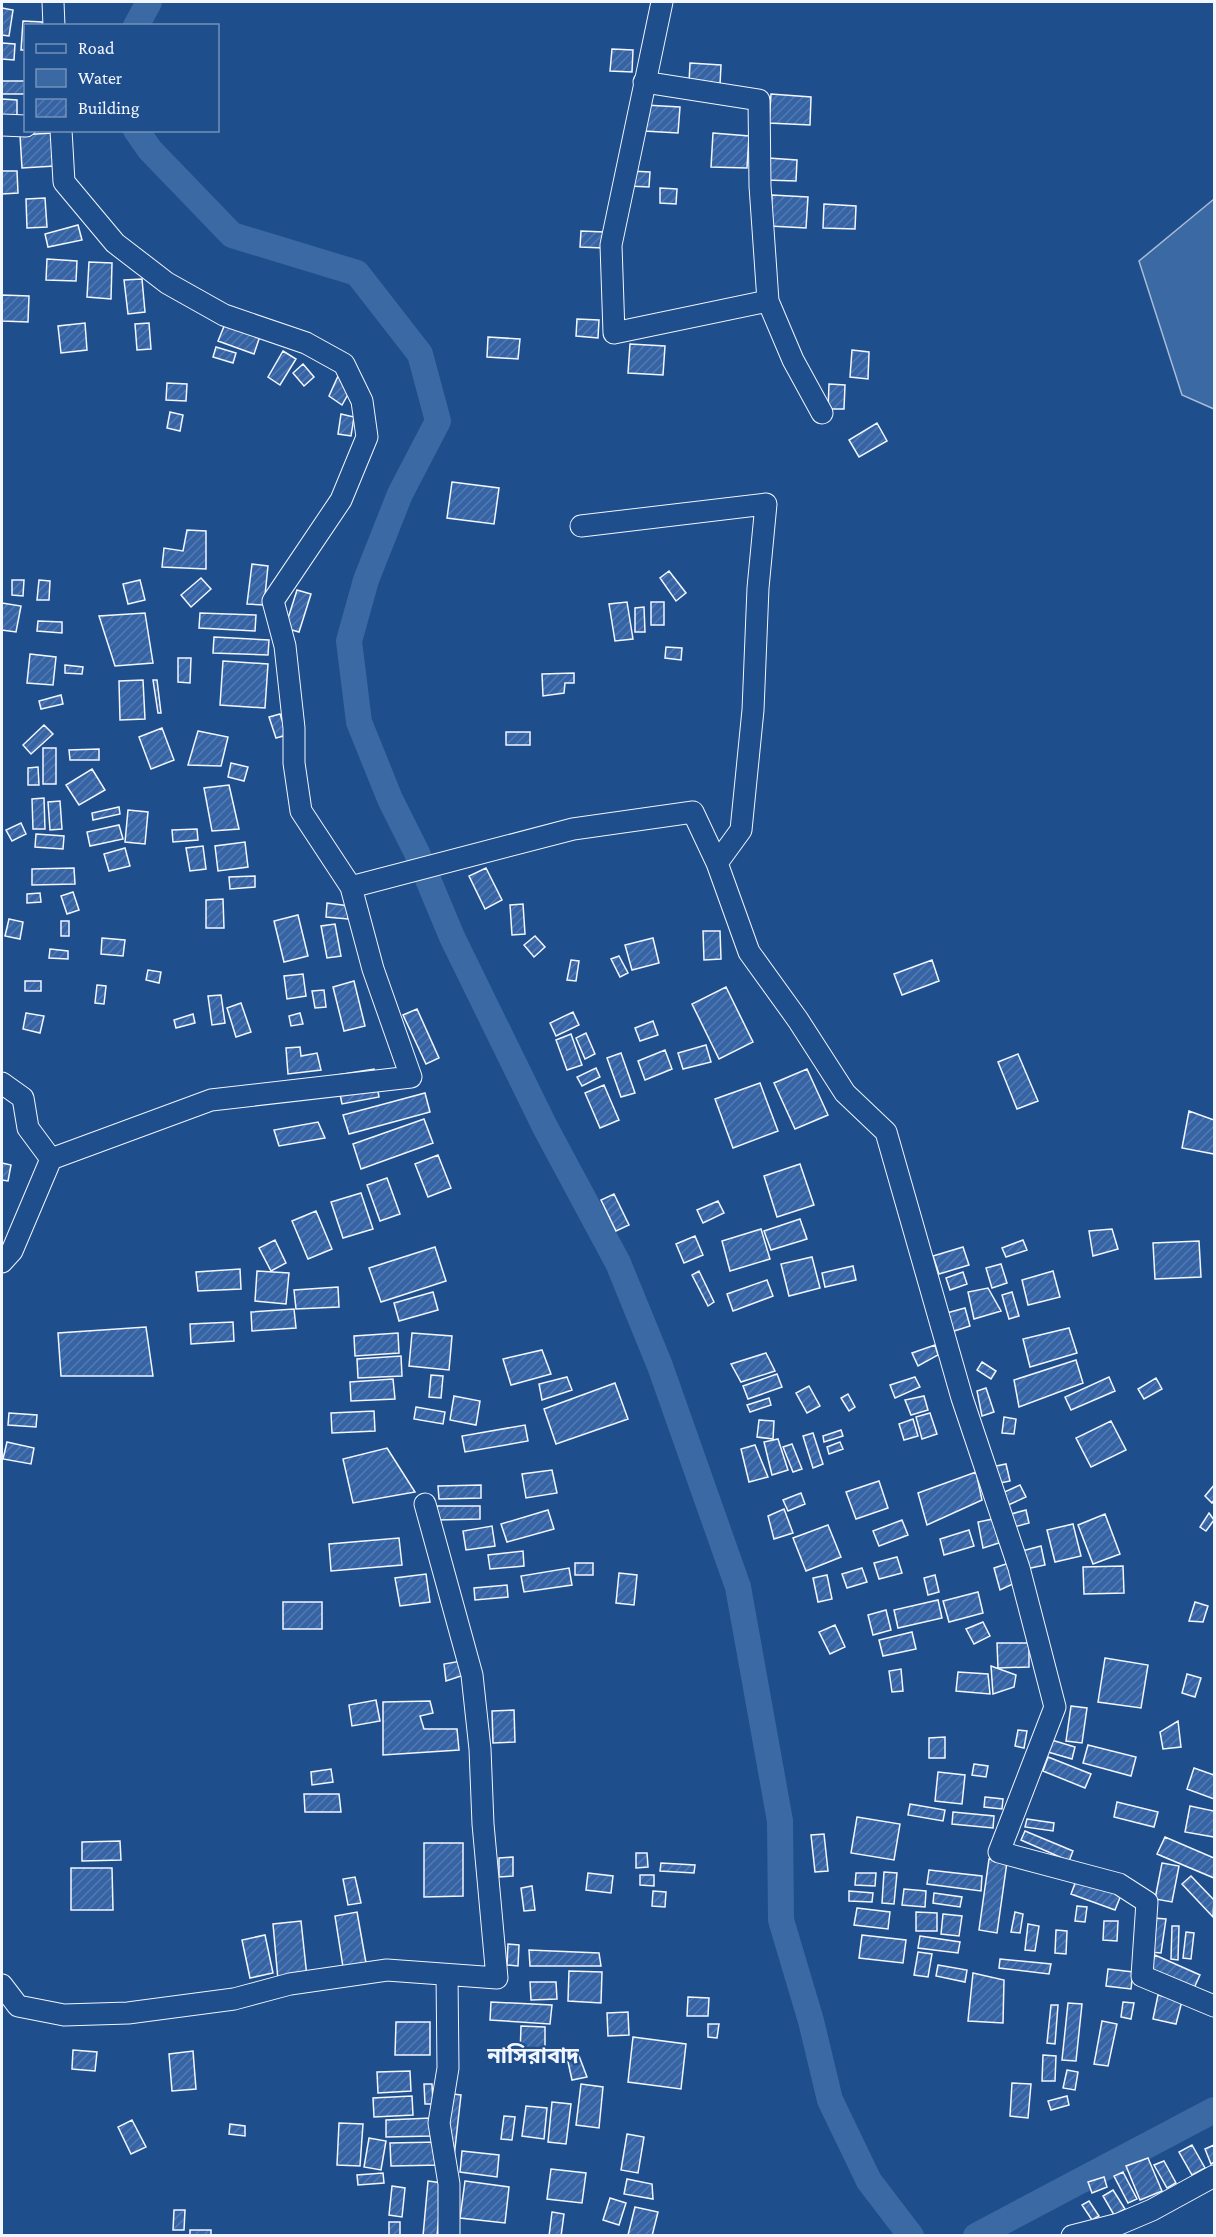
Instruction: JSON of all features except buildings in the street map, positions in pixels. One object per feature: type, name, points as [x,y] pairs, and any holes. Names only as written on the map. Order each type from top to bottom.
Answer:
[{"type":"street","points":[[53,2],[54,24]]},
{"type":"street","points":[[662,2],[611,245],[614,333],[768,302]]},
{"type":"street","points":[[644,82],[759,100],[760,186],[768,302],[793,360],[822,413]]},
{"type":"street","points":[[2,125],[24,126]]},
{"type":"street","points":[[2,1262],[12,1251],[51,1159],[211,1100],[411,1077],[373,969],[351,886],[301,811],[294,763],[294,728],[285,646],[273,601],[341,500],[367,437],[362,400],[344,364],[306,344],[224,315],[166,283],[115,243],[64,182],[61,132]]},
{"type":"street","points":[[581,526],[766,504],[758,588],[753,710],[741,830],[717,863]]},
{"type":"street","points":[[351,886],[573,829],[693,812],[717,863],[749,952],[798,1020],[845,1093],[886,1132],[962,1398],[1018,1568],[1055,1707],[999,1852],[1119,1884],[1147,1902],[1142,1976],[1215,2006]]},
{"type":"street","points":[[2,1083],[23,1098],[28,1128],[51,1159]]},
{"type":"street","points":[[2,1985],[18,2006],[64,2015],[128,2013],[234,1999],[290,1984],[387,1970],[497,1978],[483,1824],[480,1749],[472,1675],[424,1504]]},
{"type":"street","points":[[447,1975],[448,2068],[439,2123],[449,2184],[450,2235]]},
{"type":"street","points":[[1072,2235],[1119,2224],[1152,2210],[1215,2176]]},
{"type":"water","points":[[1214,199],[1214,409],[1182,395],[1139,261]]},
{"type":"waterway","points":[[137,24],[149,2]]},
{"type":"waterway","points":[[137,132],[150,150],[232,235],[357,273],[420,354],[438,421],[400,494],[366,580],[349,641],[359,722],[390,799],[417,853],[452,937],[545,1127],[618,1263],[660,1366],[738,1587],[780,1821],[781,1920],[811,2021],[830,2100],[869,2181],[911,2236]]},
{"type":"waterway","points":[[976,2236],[1214,2110]]},
{"type":"district","name":"নাসিরাবাদ","points":[[533,2055]]}]
